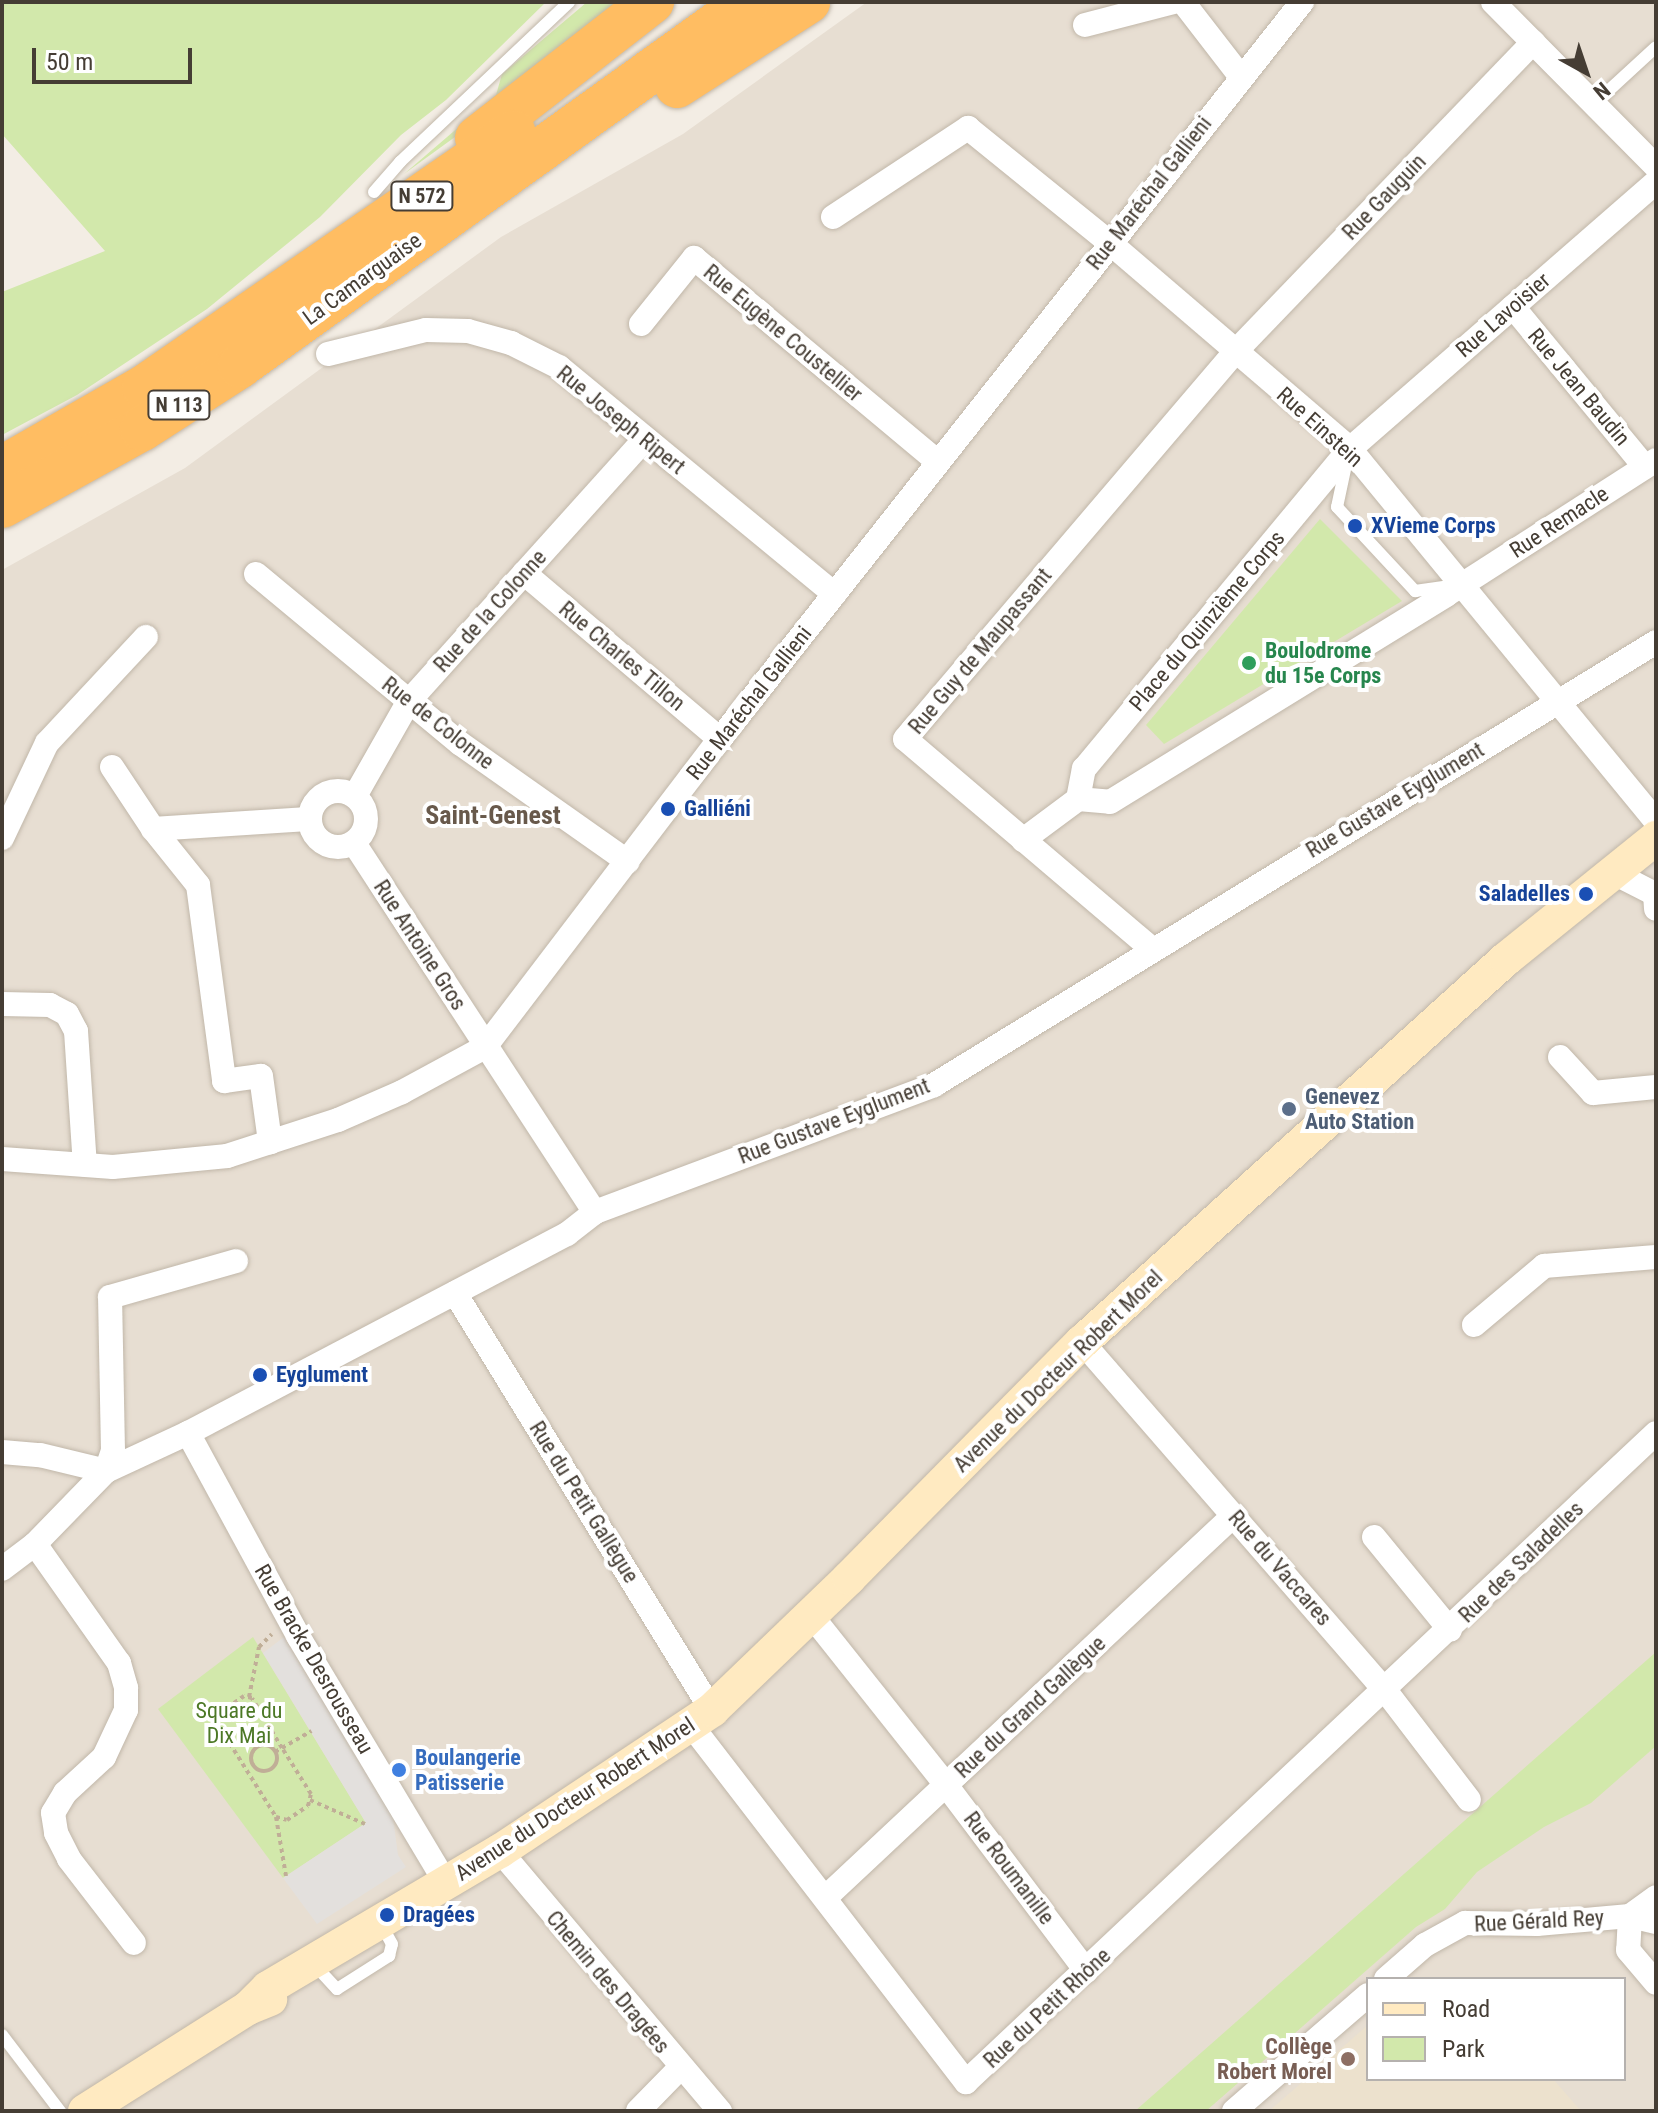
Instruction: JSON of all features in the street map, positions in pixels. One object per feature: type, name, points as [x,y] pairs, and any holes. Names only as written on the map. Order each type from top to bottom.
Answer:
[{"type":"highway","points":[[144,387],[254,298],[465,147],[652,2]]},
{"type":"highway","name":"La Camarguaise","points":[[2,468],[144,387],[282,295],[699,2]]},
{"type":"highway","name":"La Camarguaise","points":[[2,506],[142,429],[348,289],[747,2]]},
{"type":"highway","points":[[348,289],[577,150],[808,2]]},
{"type":"street","points":[[1085,25],[1174,2]]},
{"type":"street","points":[[1183,2],[1241,77]]},
{"type":"street","name":"Rue Maréchal Gallieni","points":[[2,1159],[113,1167],[227,1156],[351,1114],[485,1047],[937,461],[1302,2]]},
{"type":"street","points":[[1493,2],[1656,167]]},
{"type":"street","name":"Rue Gauguin","points":[[1235,352],[1533,42]]},
{"type":"street","name":"Rue Einstein","points":[[833,217],[968,128],[1110,243],[1350,449],[1558,701],[1656,835]]},
{"type":"street","name":"Rue Lavoisier","points":[[1350,449],[1656,182]]},
{"type":"street","name":"Rue Eugène Coustellier","points":[[641,324],[694,258],[937,461]]},
{"type":"street","name":"Rue Jean Baudin","points":[[1513,307],[1651,464]]},
{"type":"street","name":"Rue Joseph Ripert","points":[[328,354],[426,330],[468,331],[511,343],[559,367],[834,594]]},
{"type":"street","name":"Rue Guy de Maupassant","points":[[1152,949],[905,739],[1235,352]]},
{"type":"street","name":"Rue de la Colonne","points":[[355,796],[409,701],[645,439]]},
{"type":"street","name":"Place du Quinzième Corps","points":[[1078,799],[1084,769],[1350,449]]},
{"type":"street","name":"Rue Remacle","points":[[1463,584],[1651,464]]},
{"type":"street","name":"Rue Charles Tillon","points":[[524,573],[720,739]]},
{"type":"street","name":"Rue de Colonne","points":[[256,574],[461,744],[628,862]]},
{"type":"street","points":[[1023,840],[1078,799],[1110,802],[1463,584]]},
{"type":"street","points":[[2,838],[47,743],[146,637]]},
{"type":"street","name":"Rue Gustave Eyglument","points":[[2,1569],[35,1544],[106,1471],[188,1433],[567,1234],[595,1212],[934,1085],[1656,642]]},
{"type":"street","points":[[112,767],[153,829],[198,885],[224,1081],[261,1076],[270,1142]]},
{"type":"street","points":[[334,790],[355,796],[363,806],[366,819],[363,832],[354,843],[334,848],[316,839],[308,819],[316,800],[334,790]]},
{"type":"street","points":[[153,829],[308,819]]},
{"type":"street","name":"Avenue du Docteur Robert Morel","points":[[248,2008],[268,1988],[500,1851],[702,1718],[811,1615],[1082,1342],[1506,959],[1656,835]]},
{"type":"street","name":"Rue Antoine Gros","points":[[354,843],[595,1212]]},
{"type":"street","points":[[1612,872],[1656,894],[1656,909]]},
{"type":"street","points":[[2,1004],[50,1005],[67,1014],[76,1031],[85,1165]]},
{"type":"street","points":[[1560,1057],[1593,1093],[1656,1087]]},
{"type":"street","points":[[1474,1325],[1544,1266],[1656,1257]]},
{"type":"street","points":[[2,1452],[40,1455],[106,1471],[113,1451],[110,1297],[236,1261]]},
{"type":"street","name":"Rue du Petit Gallègue","points":[[455,1293],[702,1718]]},
{"type":"street","name":"Rue du Vaccares","points":[[1082,1342],[1385,1690],[1469,1800]]},
{"type":"street","name":"Rue Bracke Desrousseau","points":[[188,1433],[288,1617],[446,1883]]},
{"type":"street","name":"Rue des Saladelles","points":[[1385,1690],[1656,1433]]},
{"type":"street","name":"Rue du Grand Gallègue","points":[[825,1898],[1234,1515]]},
{"type":"street","points":[[1374,1537],[1450,1630]]},
{"type":"street","points":[[35,1544],[119,1663],[126,1688],[126,1710],[110,1747],[65,1793],[53,1813],[56,1833],[69,1859],[134,1943]]},
{"type":"street","name":"Rue Roumanille","points":[[811,1615],[946,1785],[1086,1971]]},
{"type":"street","name":"Rue du Petit Rhône","points":[[702,1718],[825,1898],[966,2082],[1385,1690]]},
{"type":"street","name":"Chemin des Dragées","points":[[500,1851],[720,2111]]},
{"type":"street","name":"Avenue du Docteur Robert Morel","points":[[85,2111],[248,2008],[322,1973],[386,1933],[446,1883]]},
{"type":"street","name":"Rue Gérald Rey","points":[[1388,1977],[1425,1945],[1465,1923],[1537,1924],[1630,1916],[1656,1897]]},
{"type":"street","points":[[1656,1922],[1630,1916],[1628,1950],[1656,1983]]},
{"type":"street","points":[[1234,2111],[1366,1997]]},
{"type":"street","points":[[638,2111],[681,2067]]},
{"type":"lane","points":[[374,192],[400,162],[569,2]]},
{"type":"lane","points":[[1594,104],[1656,47]]},
{"type":"lane","points":[[1350,449],[1337,507],[1415,591],[1463,584]]},
{"type":"lane","points":[[2,2035],[60,2111]]},
{"type":"path","points":[[276,1817],[287,1820],[308,1806],[311,1794],[249,1697],[259,1647],[288,1617]]},
{"type":"path","points":[[249,1697],[244,1696],[218,1714],[217,1723],[276,1817],[286,1876]]},
{"type":"path","points":[[275,1752],[311,1731]]},
{"type":"path","points":[[269,1746],[275,1752],[276,1763],[270,1769],[254,1766],[252,1754],[257,1747],[269,1746]]},
{"type":"path","points":[[310,1800],[365,1824]]},
{"type":"shaded area","points":[[867,2],[1656,2],[1656,2111],[2,2111],[2,570],[185,468],[501,237],[683,134]]},
{"type":"shaded area","points":[[284,1637],[393,1818],[398,1855],[406,1867],[317,1924],[283,1878],[366,1823],[263,1653]]},
{"type":"shaded area","name":"Collège Robert Morel","points":[[1366,2027],[1366,2081],[1555,2081],[1581,2111],[1269,2111]]},
{"type":"green space","points":[[2,2],[546,2],[446,100],[401,135],[320,217],[207,309],[77,395],[2,435],[2,292],[105,251],[2,134]]},
{"type":"green space","points":[[587,2],[625,2],[517,92],[404,174],[496,95],[502,74]]},
{"type":"green space","name":"Boulodrome du 15e Corps","points":[[1320,519],[1402,601],[1164,744],[1146,725]]},
{"type":"green space","name":"Square du Dix Mai","points":[[253,1637],[366,1823],[283,1878],[158,1709]]},
{"type":"green space","points":[[1656,1652],[1656,1746],[1591,1803],[1544,1827],[1477,1872],[1445,1909],[1416,1927],[1206,2111],[1135,2111]]},
{"type":"place","name":"XVieme Corps","points":[[1355,526]]},
{"type":"place","name":"Boulodrome du 15e Corps","points":[[1249,663]]},
{"type":"place","name":"Galliéni","points":[[668,809]]},
{"type":"place","name":"Saladelles","points":[[1586,894]]},
{"type":"place","name":"Genevez Auto Station","points":[[1289,1109]]},
{"type":"place","name":"Eyglument","points":[[260,1375]]},
{"type":"place","name":"Boulangerie Patisserie","points":[[399,1770]]},
{"type":"place","name":"Dragées","points":[[387,1915]]},
{"type":"place","name":"Collège Robert Morel","points":[[1348,2059]]},
{"type":"district","name":"Saint-Genest","points":[[493,816]]}]
